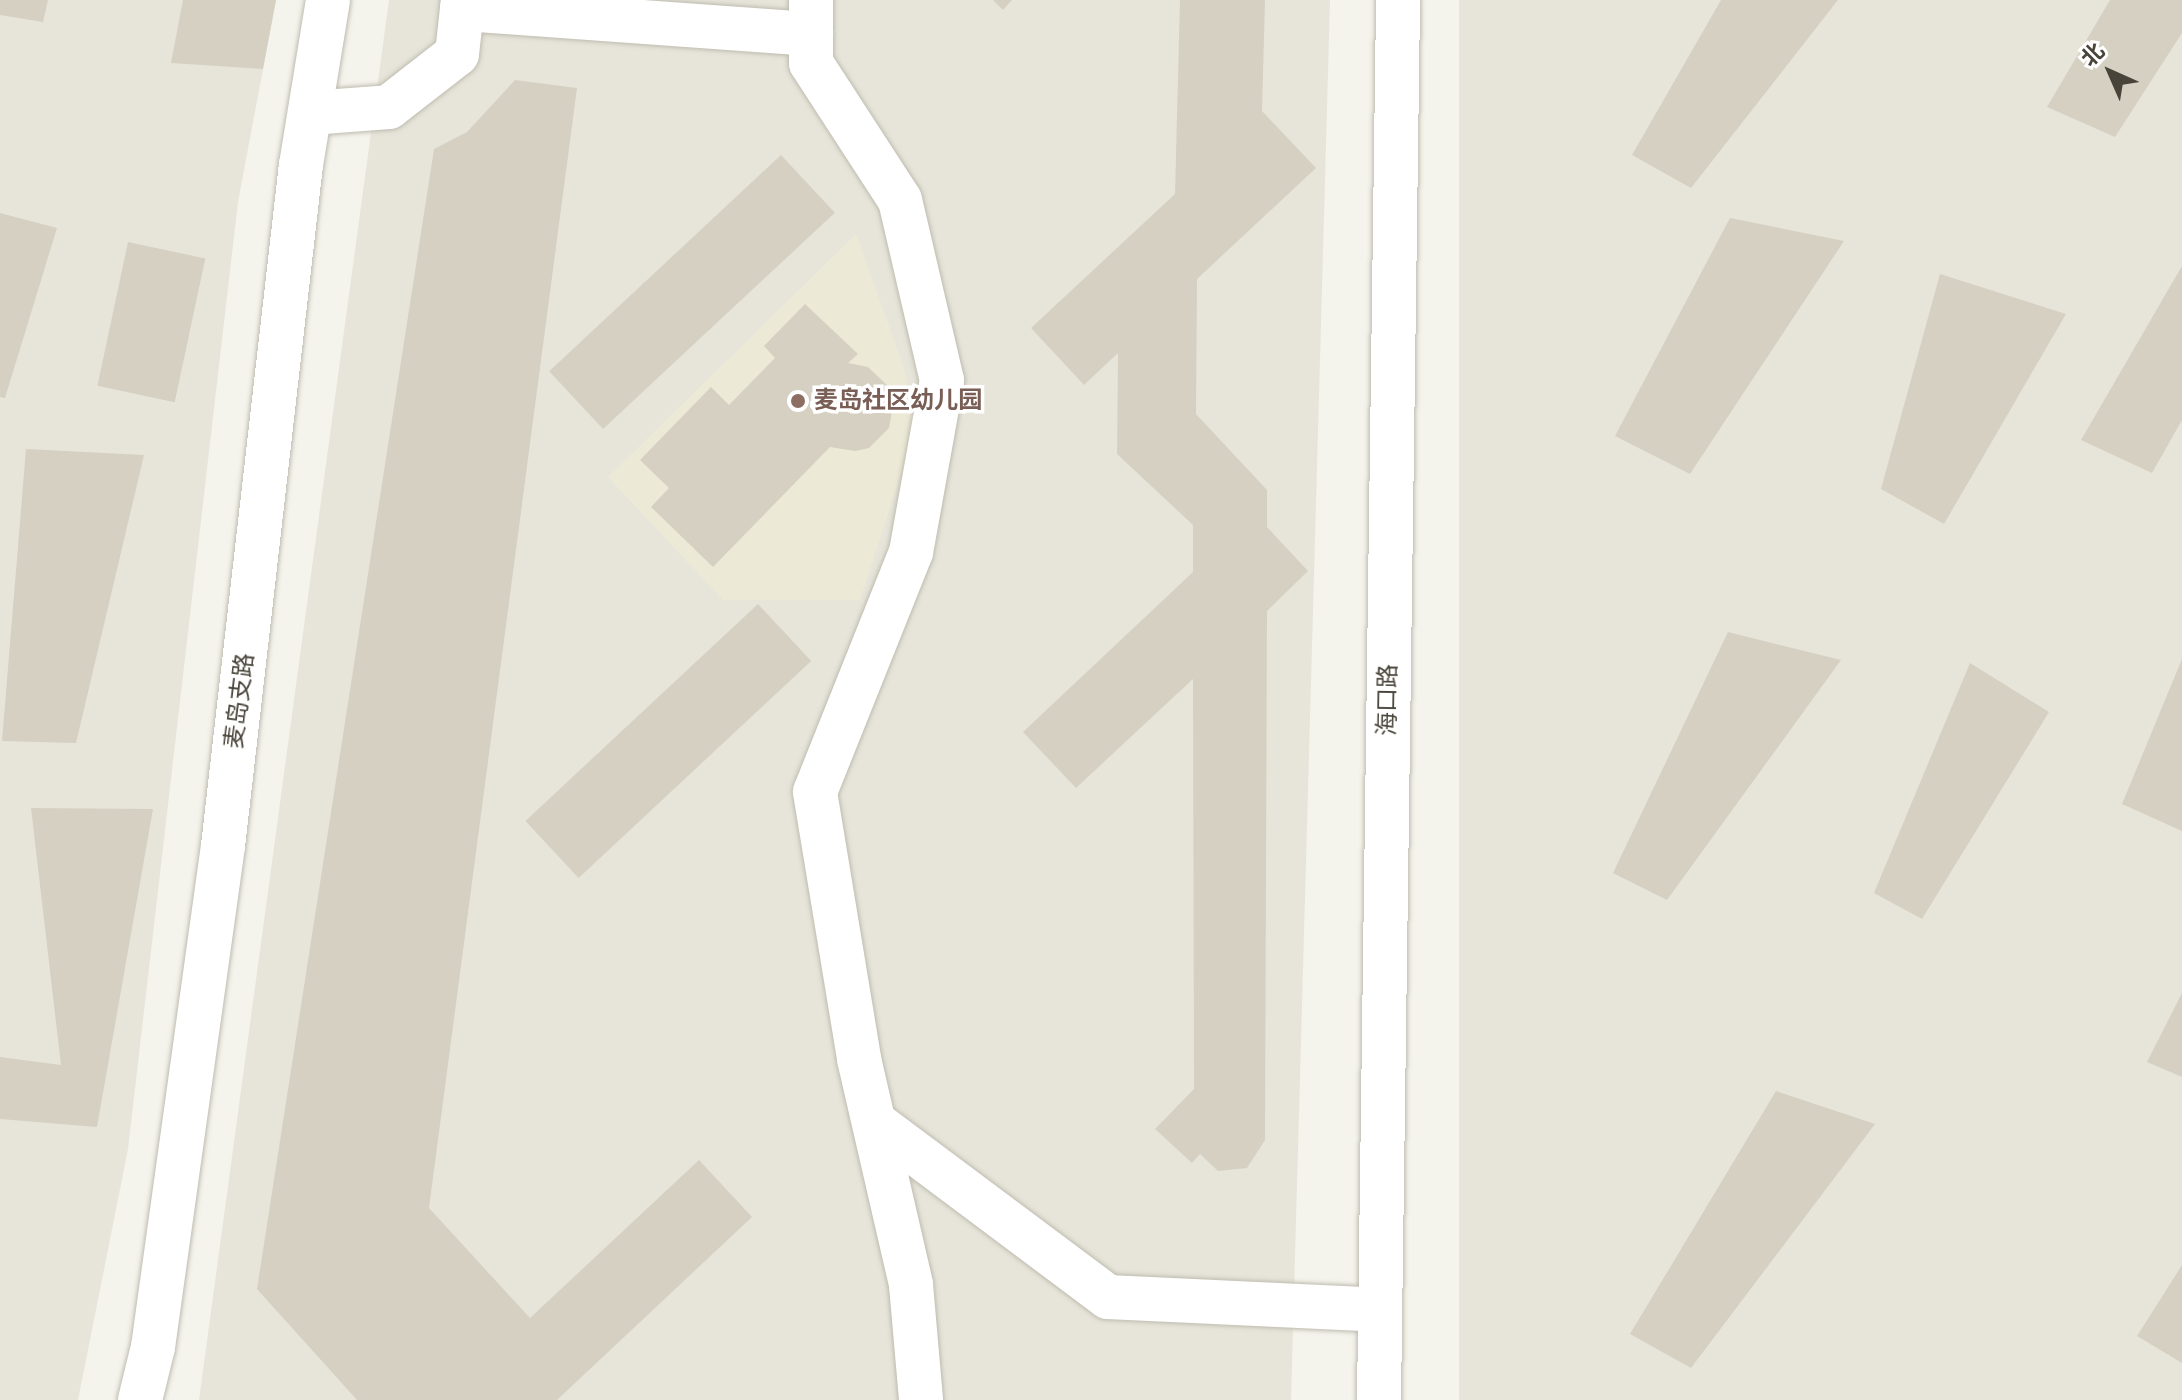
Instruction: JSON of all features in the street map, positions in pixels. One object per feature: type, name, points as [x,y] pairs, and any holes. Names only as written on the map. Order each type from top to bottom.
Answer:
[{"type":"street","name":"麦岛支路","points":[[140,1400],[153,1347],[223,846],[310,113],[328,0]]},
{"type":"street","name":"海口路","points":[[1379,1400],[1398,0]]},
{"type":"street","points":[[310,113],[389,107],[457,54],[463,4],[811,17],[811,63],[900,200],[942,380],[911,552],[815,792],[874,1122],[911,1285],[921,1400]]},
{"type":"street","points":[[874,1122],[1108,1297],[1379,1310]]},
{"type":"shaded area","points":[[0,0],[276,0],[238,202],[128,1149],[78,1400],[0,1400]]},
{"type":"shaded area","points":[[389,0],[1330,0],[1291,1400],[199,1400]]},
{"type":"shaded area","points":[[1459,0],[2182,0],[2182,1400],[1459,1400]]},
{"type":"shaded area","name":"麦岛社区幼儿园","points":[[856,234],[905,371],[915,430],[860,600],[723,600],[608,477]]},
{"type":"building","points":[[0,0],[48,0],[43,22],[0,15]]},
{"type":"building","points":[[183,0],[276,0],[263,69],[171,63]]},
{"type":"building","points":[[993,0],[1012,0],[1003,10]]},
{"type":"building","points":[[1180,0],[1265,0],[1262,111],[1316,168],[1197,279],[1196,414],[1267,490],[1267,527],[1308,571],[1267,611],[1265,1140],[1247,1168],[1218,1171],[1200,1154],[1192,1163],[1155,1129],[1194,1089],[1193,679],[1076,788],[1023,732],[1193,572],[1193,525],[1117,454],[1118,353],[1084,385],[1031,328],[1175,194]]},
{"type":"building","points":[[1721,0],[1838,0],[1691,188],[1632,155]]},
{"type":"building","points":[[2110,0],[2182,0],[2182,33],[2115,137],[2047,107]]},
{"type":"building","points":[[515,80],[577,88],[429,1208],[530,1318],[699,1160],[752,1217],[557,1400],[357,1400],[257,1289],[434,149],[467,132]]},
{"type":"building","points":[[781,155],[835,213],[603,429],[549,371]]},
{"type":"building","points":[[0,213],[57,228],[5,398],[0,397]]},
{"type":"building","points":[[1730,218],[1844,241],[1690,474],[1615,436]]},
{"type":"building","points":[[128,242],[205,258],[175,402],[97,386]]},
{"type":"building","points":[[2182,266],[2182,420],[2152,473],[2081,440]]},
{"type":"building","points":[[1940,274],[2066,314],[1944,524],[1881,489]]},
{"type":"building","points":[[805,304],[858,354],[848,363],[868,367],[889,387],[894,400],[889,428],[869,448],[855,451],[830,447],[713,567],[651,507],[669,488],[640,460],[711,387],[729,405],[775,358],[764,346]]},
{"type":"building","points":[[26,449],[144,455],[76,743],[2,741]]},
{"type":"building","points":[[758,604],[811,661],[579,878],[525,821]]},
{"type":"building","points":[[1728,632],[1841,660],[1667,900],[1613,873]]},
{"type":"building","points":[[2182,659],[2182,831],[2122,804]]},
{"type":"building","points":[[1970,663],[2049,712],[1922,919],[1874,893]]},
{"type":"building","points":[[31,808],[153,809],[97,1127],[0,1119],[0,1057],[61,1065]]},
{"type":"building","points":[[2182,993],[2182,1077],[2147,1062]]},
{"type":"building","points":[[1776,1091],[1875,1124],[1691,1368],[1630,1334]]},
{"type":"building","points":[[2182,1265],[2182,1363],[2137,1336]]},
{"type":"place","name":"麦岛社区幼儿园","points":[[798,401]]}]
